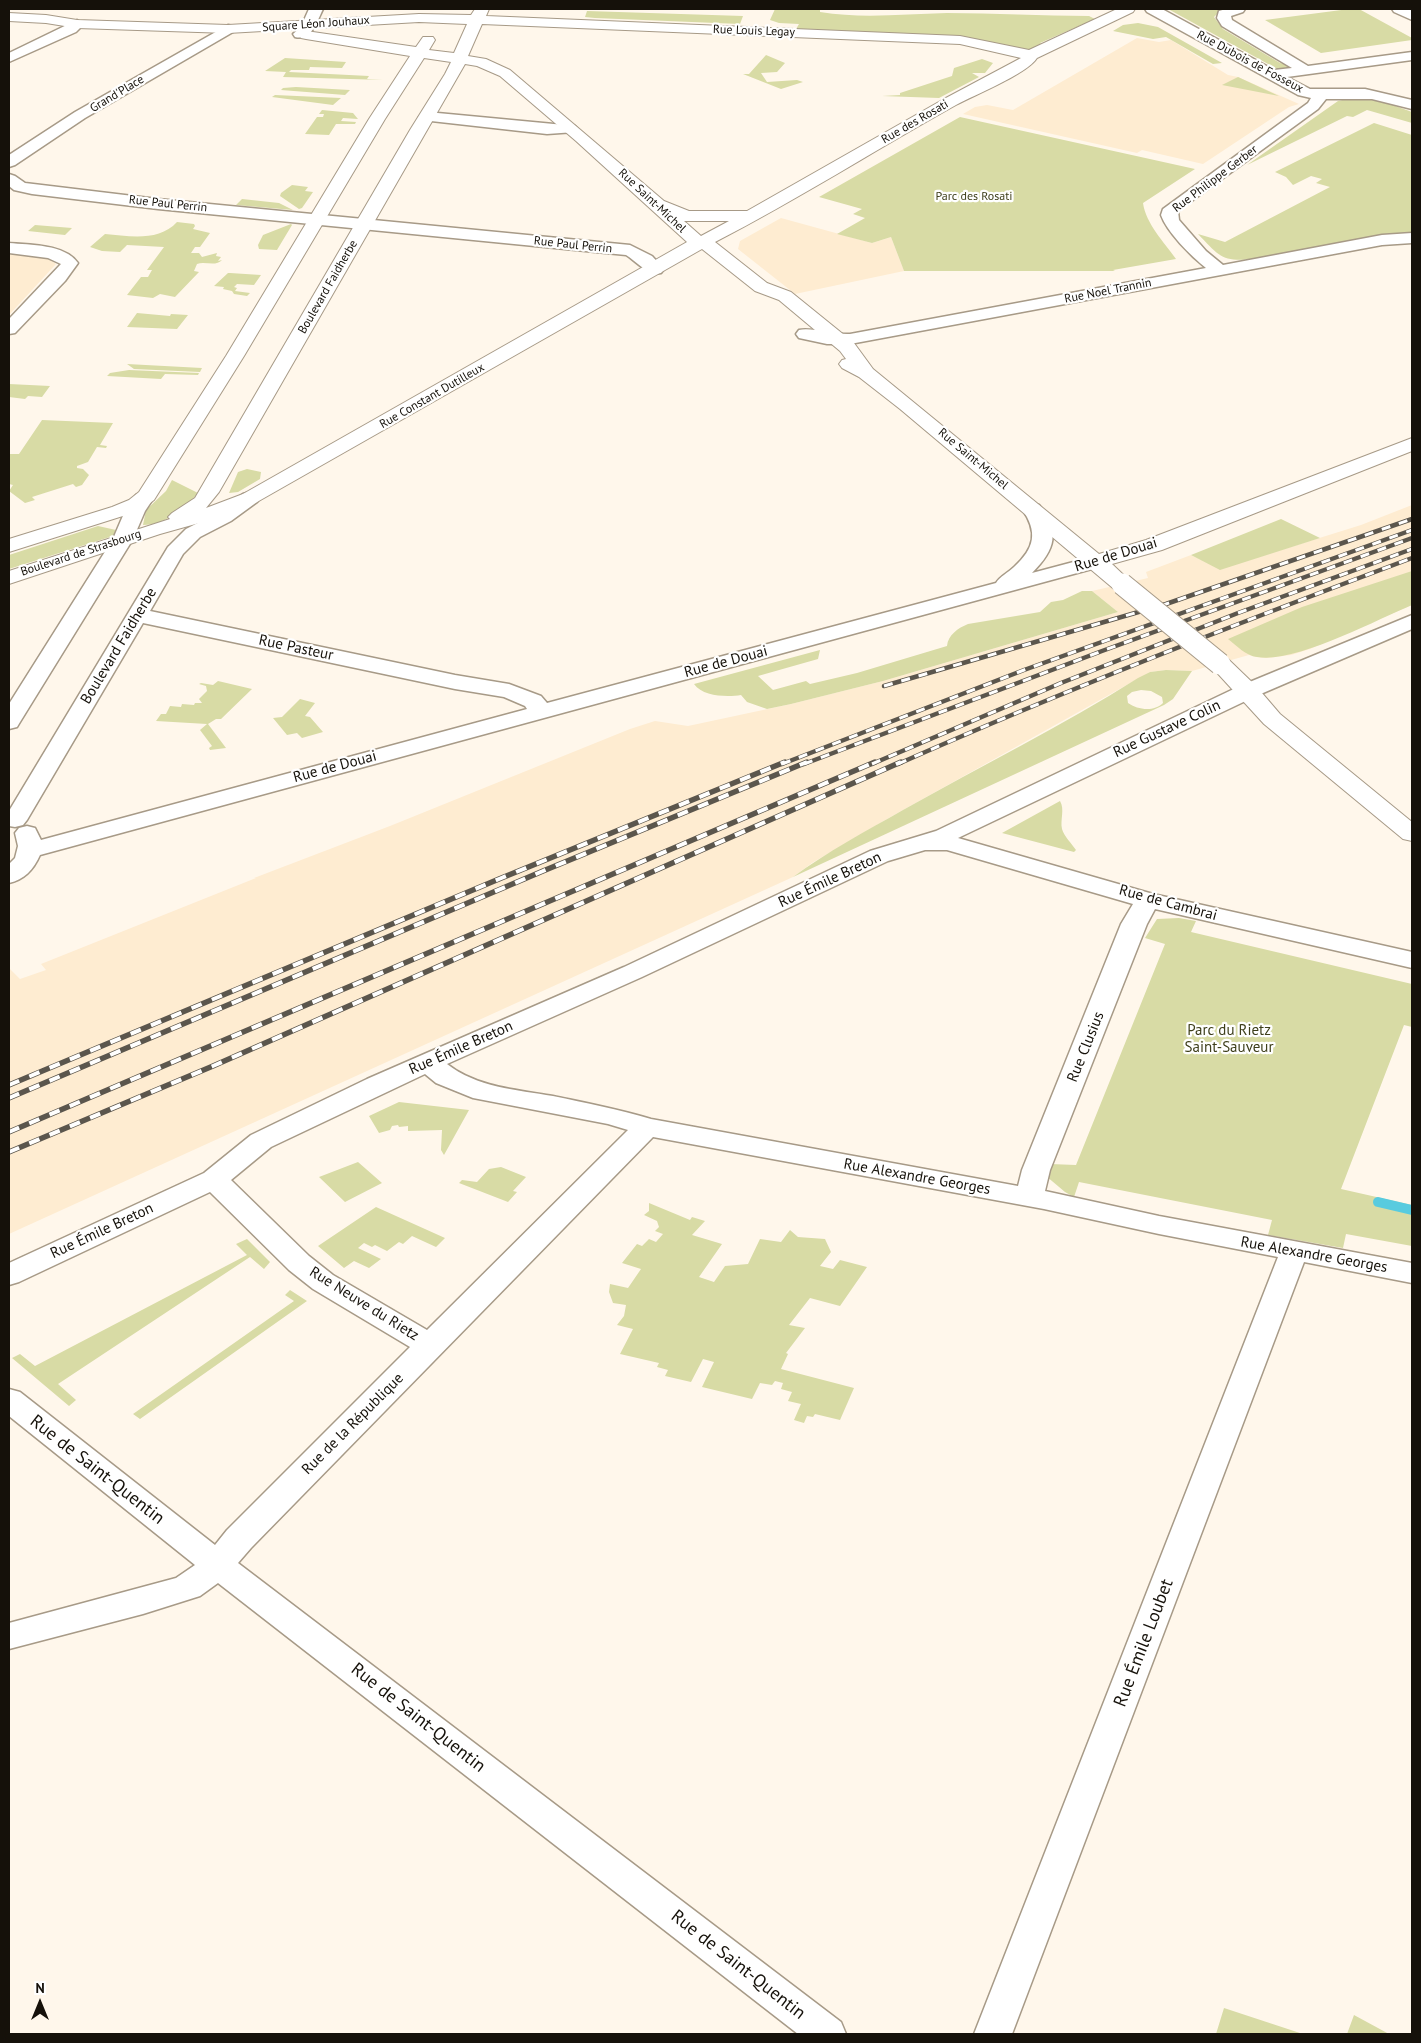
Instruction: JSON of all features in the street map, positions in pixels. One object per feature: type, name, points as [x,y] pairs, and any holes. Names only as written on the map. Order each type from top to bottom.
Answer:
[{"type":"main road","points":[[499,9],[508,15],[547,23]]},
{"type":"main road","name":"Rue des Rosati","points":[[703,242],[943,106],[1017,67],[1028,60],[1031,55],[1128,9]]},
{"type":"main road","points":[[146,496],[317,219],[416,51],[445,14],[459,43]]},
{"type":"main road","name":"Square Léon Jouhaux","points":[[251,28],[310,20],[419,18],[445,14],[479,14]]},
{"type":"main road","name":"Rue Louis Legay","points":[[479,14],[547,23],[960,40],[1031,55]]},
{"type":"main road","name":"Boulevard Faidherbe","points":[[153,530],[182,516],[207,496],[427,117],[459,43],[479,14]]},
{"type":"main road","name":"Grand'Place","points":[[9,17],[37,18],[77,24],[228,29],[251,28]]},
{"type":"main road","name":"Square Léon Jouhaux","points":[[310,20],[416,51],[459,43]]},
{"type":"main road","name":"Rue Saint-Michel","points":[[459,43],[481,62],[502,71],[658,205],[694,239],[703,242],[761,287],[785,296],[847,347],[866,373]]},
{"type":"main road","points":[[658,205],[706,224],[742,221]]},
{"type":"main road","name":"Rue Constant Dutilleux","points":[[153,530],[217,512],[250,498],[655,269],[676,255],[703,242]]},
{"type":"main road","points":[[655,269],[707,262],[732,263]]},
{"type":"main road","name":"Rue Saint-Michel","points":[[761,287],[770,302],[825,351],[866,373],[1032,509],[1220,664],[1248,691],[1272,719],[1412,834]]},
{"type":"main road","name":"Rue de Douai","points":[[1096,562],[1154,545],[1412,444]]},
{"type":"main road","name":"Boulevard de Strasbourg","points":[[9,546],[119,511],[146,496]]},
{"type":"main road","name":"Boulevard de Strasbourg","points":[[9,578],[153,530]]},
{"type":"street","name":"Rue Dubois de Fosseux","points":[[1152,9],[1303,92],[1319,96],[1368,94],[1384,96],[1412,105]]},
{"type":"street","points":[[1238,9],[1224,14],[1227,23],[1307,71]]},
{"type":"street","points":[[1400,9],[1412,16]]},
{"type":"street","points":[[9,58],[72,29],[77,24]]},
{"type":"street","name":"Grand'Place","points":[[9,162],[80,115],[228,29]]},
{"type":"street","points":[[1272,76],[1412,56]]},
{"type":"street","name":"Rue Philippe Gerber","points":[[1219,270],[1200,254],[1171,221],[1169,215],[1171,209],[1313,106],[1319,96]]},
{"type":"street","points":[[427,117],[547,129],[570,129]]},
{"type":"street","name":"Rue Paul Perrin","points":[[12,188],[630,250],[646,260],[655,269]]},
{"type":"street","name":"Rue Noel Trannin","points":[[805,334],[839,341],[1382,240],[1412,238]]},
{"type":"street","points":[[9,248],[58,255],[66,258],[70,263],[9,329]]},
{"type":"street","points":[[9,722],[123,539],[135,511],[146,496]]},
{"type":"street","name":"Boulevard Faidherbe","points":[[12,819],[181,544],[193,533],[224,516],[250,498]]},
{"type":"street","name":"Rue Saint-Michel","points":[[998,587],[1027,567],[1038,550],[1042,529],[1032,509]]},
{"type":"street","name":"Rue de Douai","points":[[30,850],[1096,562]]},
{"type":"street","name":"Rue Pasteur","points":[[137,615],[519,694],[534,701],[542,712]]},
{"type":"street","name":"Rue Gustave Colin","points":[[925,843],[944,836],[1248,691],[1412,621]]},
{"type":"street","name":"Rue Pasteur","points":[[455,682],[474,697],[497,724]]},
{"type":"street","points":[[9,876],[22,865],[30,850],[27,833],[12,819]]},
{"type":"street","name":"Rue de Cambrai","points":[[925,843],[948,844],[1148,900],[1412,960]]},
{"type":"street","name":"Rue Émile Breton","points":[[9,1275],[214,1179],[262,1141],[376,1086],[742,922],[879,856],[925,843]]},
{"type":"street","name":"Rue Clusius","points":[[1029,1197],[1036,1170],[1134,924],[1148,900]]},
{"type":"street","name":"Rue Alexandre Georges","points":[[428,1063],[446,1077],[484,1092],[612,1116],[647,1128],[1029,1197],[1296,1252],[1412,1273]]},
{"type":"street","name":"Rue de la République","points":[[9,1636],[143,1601],[188,1587],[218,1565],[239,1539],[429,1345],[624,1148],[647,1128]]},
{"type":"street","name":"Rue Neuve du Rietz","points":[[214,1179],[311,1273],[429,1345]]},
{"type":"street","name":"Rue Émile Loubet","points":[[993,2034],[1288,1266],[1296,1252]]},
{"type":"street","name":"Rue de Saint-Quentin","points":[[9,1400],[218,1565],[827,2034]]},
{"type":"shaded area","points":[[1137,38],[1159,42],[1171,40],[1228,75],[1238,77],[1299,104],[1289,107],[1203,164],[1142,150],[1137,153],[963,114],[975,107],[987,105],[1013,110]]},
{"type":"shaded area","points":[[781,218],[872,243],[891,237],[904,271],[795,294],[738,249],[740,241]]},
{"type":"shaded area","points":[[9,254],[48,258],[56,264],[9,315]]},
{"type":"shaded area","points":[[1412,505],[1412,605],[1310,649],[1291,655],[1267,658],[1249,655],[1192,671],[1166,670],[1150,672],[887,819],[812,863],[793,877],[9,1234],[9,968],[20,979],[46,970],[41,964],[630,729],[655,721],[688,726],[791,704],[883,681],[1118,612],[1092,591],[1148,578],[1146,572],[1191,555],[1220,569],[1361,525]]},
{"type":"green space","points":[[775,9],[820,9],[820,12],[852,15],[965,13],[1089,16],[1095,19],[1040,43],[1046,47],[1031,52],[964,39],[795,31],[799,24],[779,23],[770,20]]},
{"type":"green space","points":[[1168,9],[1222,9],[1214,17],[1223,29],[1280,63],[1290,65],[1290,68],[1279,70]]},
{"type":"green space","points":[[1359,9],[1412,38],[1412,40],[1321,53],[1265,20]]},
{"type":"green space","points":[[587,11],[743,16],[740,24],[585,17]]},
{"type":"green space","points":[[1138,23],[1158,27],[1222,63],[1213,64],[1166,37],[1153,39],[1113,31],[1123,25]]},
{"type":"green space","points":[[766,55],[785,63],[777,72],[761,73],[767,82],[797,80],[803,82],[781,89],[743,74],[749,74]]},
{"type":"green space","points":[[285,58],[346,62],[342,68],[310,67],[309,70],[291,70],[289,72],[369,76],[367,79],[383,80],[283,77],[286,72],[265,71]]},
{"type":"green space","points":[[982,59],[993,63],[985,73],[972,73],[979,77],[939,98],[882,96],[900,95],[900,93],[952,76],[954,68]]},
{"type":"green space","points":[[1238,77],[1279,96],[1222,85]]},
{"type":"green space","points":[[283,88],[350,90],[345,95],[281,90]]},
{"type":"green space","points":[[275,95],[341,98],[333,105],[272,97]]},
{"type":"green space","points":[[1351,98],[1376,99],[1412,112],[1412,123],[1367,110],[1353,117],[1347,116],[1247,165],[1338,101]]},
{"type":"green space","points":[[322,110],[353,113],[358,119],[343,118],[341,121],[356,122],[355,124],[336,124],[329,135],[305,134],[317,117],[323,117],[324,114],[319,114]]},
{"type":"green space","name":"Parc des Rosati","points":[[960,117],[1195,169],[1143,203],[1152,225],[1176,259],[1113,270],[1115,271],[904,271],[891,237],[872,243],[837,234],[865,218],[853,214],[862,209],[819,197]]},
{"type":"green space","points":[[1374,123],[1412,135],[1412,232],[1243,260],[1222,256],[1198,234],[1225,242],[1330,187],[1316,183],[1322,179],[1311,176],[1293,185],[1286,177],[1275,172]]},
{"type":"green space","points":[[292,185],[308,187],[305,191],[313,192],[302,208],[299,209],[280,196],[281,193]]},
{"type":"green space","points":[[242,199],[279,203],[293,210],[236,205]]},
{"type":"green space","points":[[177,222],[194,224],[193,229],[210,233],[200,247],[195,247],[191,253],[199,253],[202,257],[217,253],[216,256],[221,257],[218,261],[222,260],[214,264],[197,264],[194,271],[199,272],[175,297],[160,294],[153,298],[127,295],[141,277],[148,277],[152,270],[147,270],[164,247],[127,245],[120,252],[102,251],[90,247],[105,234],[153,235],[162,233]]},
{"type":"green space","points":[[291,224],[277,250],[259,249],[258,245],[263,235]]},
{"type":"green space","points":[[35,225],[72,228],[65,235],[28,231]]},
{"type":"green space","points":[[228,273],[261,275],[254,285],[237,284],[234,287],[237,288],[235,291],[250,293],[247,296],[234,294],[232,291],[223,289],[224,287],[214,286]]},
{"type":"green space","points":[[137,313],[170,316],[171,314],[188,315],[177,329],[127,327]]},
{"type":"green space","points":[[127,364],[202,368],[200,372],[134,369]]},
{"type":"green space","points":[[129,370],[199,373],[198,375],[165,374],[161,379],[107,376],[110,373]]},
{"type":"green space","points":[[9,384],[50,386],[42,397],[28,396],[25,399],[9,397]]},
{"type":"green space","points":[[42,420],[113,423],[100,445],[107,446],[106,448],[97,447],[88,462],[77,466],[77,468],[83,469],[89,475],[82,485],[76,487],[73,484],[32,497],[35,500],[25,503],[9,491],[13,485],[9,484],[9,454],[19,454]]},
{"type":"green space","points":[[247,469],[261,472],[260,479],[238,492],[229,493],[238,472]]},
{"type":"green space","points":[[172,480],[198,493],[174,515],[159,522],[143,525],[146,510],[166,491]]},
{"type":"green space","points":[[1281,519],[1320,538],[1220,570],[1191,555]]},
{"type":"green space","points":[[98,526],[116,530],[113,536],[9,569],[9,555]]},
{"type":"green space","points":[[1412,571],[1412,605],[1313,648],[1292,654],[1257,657],[1245,652],[1228,639],[1302,607]]},
{"type":"green space","points":[[1082,591],[1092,591],[1118,612],[883,681],[791,704],[767,709],[747,702],[741,695],[723,696],[709,694],[694,684],[820,650],[818,659],[758,676],[773,690],[806,681],[810,684],[857,673],[947,646],[949,638],[954,632],[968,624],[1040,612],[1051,602],[1063,600]]},
{"type":"green space","points":[[1166,670],[1192,671],[1173,699],[1164,705],[793,877],[861,834],[1150,672]],"holes":[[[1141,690],[1151,691],[1162,697],[1163,703],[1159,706],[1146,709],[1128,703],[1127,696],[1132,692]]]},
{"type":"green space","points":[[218,681],[252,689],[221,719],[216,719],[208,724],[226,748],[210,750],[209,748],[212,746],[200,730],[207,724],[156,721],[161,714],[166,714],[170,706],[181,707],[182,704],[194,705],[195,703],[202,703],[199,699],[207,691],[206,686],[199,684],[213,685]]},
{"type":"green space","points":[[300,699],[315,703],[305,716],[310,717],[323,732],[302,738],[297,733],[287,735],[273,718],[282,717]]},
{"type":"green space","points":[[1060,801],[1062,807],[1062,829],[1076,850],[1074,852],[1002,833]]},
{"type":"green space","name":"Parc du Rietz Saint-Sauveur","points":[[1179,918],[1196,921],[1191,932],[1412,984],[1412,1027],[1404,1025],[1341,1189],[1412,1205],[1412,1246],[1346,1234],[1343,1248],[1268,1235],[1272,1220],[1079,1182],[1074,1197],[1046,1176],[1050,1164],[1076,1165],[1165,944],[1145,938],[1157,919]]},
{"type":"green space","points":[[399,1102],[469,1110],[444,1155],[441,1150],[442,1130],[408,1131],[408,1126],[399,1127],[398,1125],[392,1126],[390,1130],[379,1133],[369,1116]]},
{"type":"green space","points":[[358,1162],[382,1183],[345,1202],[319,1177]]},
{"type":"green space","points":[[501,1167],[526,1177],[513,1191],[517,1192],[508,1202],[459,1183],[462,1180],[477,1182],[489,1169]]},
{"type":"green space","points":[[649,1203],[690,1220],[692,1217],[705,1221],[692,1235],[722,1244],[699,1277],[714,1282],[725,1266],[748,1264],[760,1239],[781,1242],[790,1230],[798,1237],[825,1239],[831,1252],[820,1266],[833,1269],[840,1260],[867,1267],[840,1306],[810,1298],[789,1325],[805,1328],[786,1353],[788,1354],[781,1369],[854,1388],[840,1420],[815,1414],[813,1417],[807,1416],[804,1423],[794,1420],[801,1404],[788,1401],[792,1392],[781,1389],[783,1383],[775,1381],[772,1385],[760,1383],[752,1399],[702,1387],[714,1362],[703,1359],[691,1382],[665,1376],[668,1370],[657,1367],[659,1363],[620,1354],[633,1329],[617,1325],[624,1316],[626,1305],[613,1303],[609,1292],[610,1284],[628,1288],[641,1269],[622,1263],[637,1244],[642,1246],[649,1239],[656,1242],[663,1234],[655,1231],[659,1227],[657,1221],[644,1215],[649,1211]]},
{"type":"green space","points":[[376,1207],[445,1238],[436,1247],[412,1236],[403,1244],[399,1242],[387,1251],[375,1245],[372,1247],[364,1243],[358,1248],[381,1259],[369,1268],[354,1261],[344,1268],[318,1246]]},
{"type":"green space","points":[[247,1239],[270,1262],[264,1269],[250,1257],[58,1384],[76,1400],[69,1406],[12,1358],[20,1354],[35,1366],[247,1255],[236,1244]]},
{"type":"green space","points":[[290,1290],[307,1301],[140,1419],[133,1414],[294,1301],[285,1295]]},
{"type":"green space","points":[[1224,2008],[1303,2034],[1216,2034]]},
{"type":"green space","points":[[1354,2015],[1389,2034],[1347,2034]]},
{"type":"waterway","points":[[1378,1202],[1412,1210]]},
{"type":"railway","points":[[884,686],[1166,604],[1412,519]]},
{"type":"railway","points":[[782,764],[1024,670],[1412,530]]},
{"type":"railway","points":[[804,764],[1102,651],[1412,538]]},
{"type":"railway","points":[[872,764],[1061,683],[1238,613],[1412,549]]},
{"type":"railway","points":[[898,764],[1025,709],[1154,657],[1412,558]]},
{"type":"railway","points":[[9,1085],[499,879],[785,762]]},
{"type":"railway","points":[[9,1098],[543,871],[807,762]]},
{"type":"railway","points":[[9,1132],[875,762]]},
{"type":"railway","points":[[9,1152],[213,1066],[901,762]]}]
